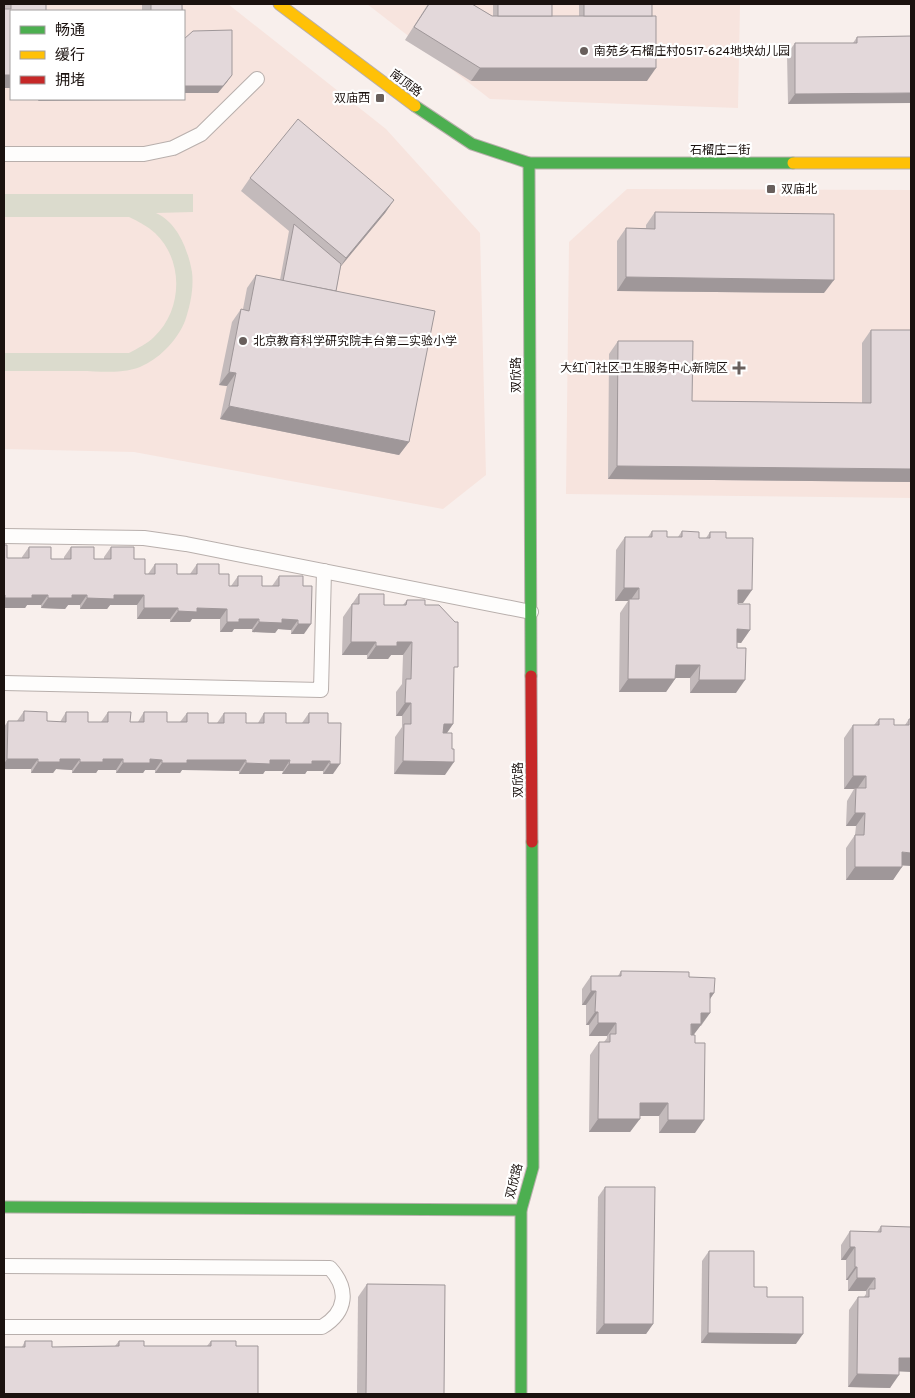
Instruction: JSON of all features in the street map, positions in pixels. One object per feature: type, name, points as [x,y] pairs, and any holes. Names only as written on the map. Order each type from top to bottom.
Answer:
[{"type":"street","name":"南顶路","points":[[279,4],[422,112],[472,144],[529,164]]},
{"type":"street","name":"石榴庄二街","points":[[529,164],[911,164]]},
{"type":"street","name":"双欣路","points":[[521,1394],[521,1210],[533,1167],[529,164]]},
{"type":"street","points":[[4,1207],[521,1210]]},
{"type":"lane","points":[[4,154],[144,154],[159,152],[187,142],[201,134],[257,79]]},
{"type":"lane","points":[[4,536],[144,538],[186,544],[531,612]]},
{"type":"lane","points":[[4,683],[321,690],[324,571]]},
{"type":"lane","points":[[4,1266],[330,1268],[337,1275],[343,1294],[342,1305],[337,1314],[331,1322],[322,1327],[4,1327]]},
{"type":"shaded area","name":"北京教育科学研究院丰台第二实验小学","points":[[4,4],[228,4],[386,129],[480,233],[486,475],[443,509],[134,452],[4,449]]},
{"type":"shaded area","name":"南苑乡石榴庄村0517-624地块幼儿园","points":[[367,4],[740,4],[738,108],[490,99]]},
{"type":"shaded area","name":"大红门社区卫生服务中心新院区","points":[[627,189],[911,190],[911,498],[566,494],[569,242]]},
{"type":"shaded area","points":[[4,194],[193,194],[193,212],[156,213],[170,223],[181,238],[192,272],[192,291],[187,315],[182,328],[168,347],[150,362],[129,370],[113,372],[4,371],[4,353],[129,353],[142,346],[164,326],[175,299],[176,285],[171,257],[164,244],[155,233],[136,220],[129,217],[4,217]]},
{"type":"building","points":[[11,4],[46,4],[46,10],[10,10],[10,75],[4,75],[4,9],[11,9]]},
{"type":"building","points":[[151,4],[182,4],[182,10],[151,10]]},
{"type":"building","points":[[429,4],[472,4],[492,16],[656,16],[656,68],[480,68],[414,27]]},
{"type":"building","points":[[498,4],[552,4],[552,16],[498,16]]},
{"type":"building","points":[[584,4],[652,4],[652,16],[584,16]]},
{"type":"building","points":[[232,30],[232,75],[223,86],[185,86],[185,38],[193,31]]},
{"type":"building","points":[[911,36],[911,93],[795,94],[795,43],[857,43],[857,37]]},
{"type":"building","points":[[298,119],[394,200],[346,258],[250,178]]},
{"type":"building","points":[[655,212],[834,214],[834,280],[626,277],[626,228],[655,229]]},
{"type":"building","points":[[294,224],[341,264],[336,291],[283,281]]},
{"type":"building","points":[[256,275],[435,311],[409,442],[229,406],[236,373],[229,372],[241,309],[249,311]]},
{"type":"building","points":[[871,330],[911,330],[911,469],[617,466],[618,341],[693,341],[692,401],[871,403]]},
{"type":"building","points":[[652,531],[667,531],[667,537],[682,537],[682,531],[699,532],[699,538],[710,538],[710,532],[726,532],[726,538],[753,538],[752,590],[738,590],[738,604],[750,604],[750,630],[737,629],[737,648],[746,648],[745,680],[699,680],[700,665],[676,665],[675,679],[628,679],[629,599],[639,599],[639,588],[624,588],[625,537],[652,537]]},
{"type":"building","points":[[4,545],[7,545],[7,558],[29,558],[29,547],[51,547],[51,559],[71,559],[71,547],[94,547],[94,559],[111,559],[111,547],[134,547],[134,559],[145,559],[145,574],[155,574],[155,564],[177,564],[177,574],[197,574],[197,564],[219,564],[219,574],[229,574],[229,586],[238,586],[238,576],[262,576],[262,586],[279,586],[279,576],[303,576],[303,586],[312,586],[311,624],[298,624],[298,620],[282,619],[282,623],[259,622],[259,619],[239,619],[239,622],[227,622],[227,609],[197,608],[197,612],[178,611],[178,608],[144,608],[144,595],[114,595],[114,599],[87,598],[87,595],[72,595],[72,598],[48,598],[48,595],[32,595],[32,598],[5,598]]},
{"type":"building","points":[[359,594],[384,594],[384,605],[406,605],[407,600],[425,600],[425,605],[439,605],[455,622],[458,622],[458,667],[454,667],[453,724],[444,724],[443,733],[452,733],[454,762],[403,761],[404,724],[411,724],[411,703],[405,703],[406,679],[411,679],[412,642],[397,642],[397,646],[376,646],[376,642],[351,642],[352,604],[359,604]]},
{"type":"building","points":[[24,711],[47,712],[47,721],[66,722],[66,712],[88,712],[88,722],[108,722],[108,712],[131,712],[130,722],[144,722],[144,712],[167,712],[167,722],[187,722],[187,713],[208,713],[208,723],[224,723],[224,713],[246,713],[246,723],[264,723],[264,713],[286,713],[286,723],[309,723],[309,713],[328,713],[328,723],[341,723],[340,764],[330,764],[330,761],[312,761],[312,764],[289,764],[290,760],[270,760],[270,764],[246,763],[246,760],[187,760],[187,763],[162,763],[162,760],[150,759],[150,763],[123,763],[123,759],[103,759],[103,762],[80,762],[80,759],[60,759],[60,762],[38,762],[38,759],[7,759],[8,721],[24,721]]},
{"type":"building","points":[[879,719],[894,719],[894,725],[909,725],[909,719],[911,719],[911,853],[902,852],[902,867],[855,867],[855,835],[864,835],[865,813],[855,813],[856,788],[866,788],[866,776],[853,776],[853,725],[879,725]]},
{"type":"building","points":[[621,971],[689,972],[689,977],[715,978],[714,993],[710,993],[710,1013],[701,1013],[701,1024],[691,1024],[691,1035],[695,1035],[695,1043],[705,1043],[704,1120],[668,1120],[668,1103],[640,1103],[640,1119],[598,1119],[599,1042],[610,1042],[610,1034],[616,1034],[616,1023],[598,1023],[598,1012],[595,1012],[596,991],[591,991],[591,976],[621,976]]},
{"type":"building","points":[[605,1187],[655,1187],[653,1324],[604,1324]]},
{"type":"building","points":[[881,1226],[911,1227],[911,1358],[899,1358],[899,1375],[857,1374],[858,1297],[869,1297],[869,1289],[875,1289],[875,1278],[857,1278],[855,1247],[850,1247],[850,1231],[881,1232]]},
{"type":"building","points":[[709,1251],[754,1251],[754,1287],[767,1287],[767,1297],[803,1297],[803,1334],[708,1333]]},
{"type":"building","points":[[367,1284],[445,1285],[444,1394],[366,1394]]},
{"type":"building","points":[[25,1341],[52,1341],[52,1347],[119,1346],[119,1341],[144,1341],[144,1346],[211,1346],[211,1341],[236,1341],[236,1346],[258,1346],[258,1394],[4,1394],[4,1347],[25,1347]]},
{"type":"traffic: fast","points":[[415,106],[472,144],[529,163],[793,163]]},
{"type":"traffic: fast","points":[[529,163],[531,676]]},
{"type":"traffic: fast","points":[[521,1394],[521,1210],[533,1167],[532,842]]},
{"type":"traffic: fast","points":[[4,1207],[521,1210]]},
{"type":"traffic: slow","points":[[279,4],[415,106]]},
{"type":"traffic: slow","points":[[793,163],[911,163]]},
{"type":"traffic: jam","points":[[531,676],[532,842]]},
{"type":"place","name":"南苑乡石榴庄村0517-624地块幼儿园","points":[[584,51]]},
{"type":"place","name":"双庙西","points":[[380,98]]},
{"type":"place","name":"双庙北","points":[[771,189]]},
{"type":"place","name":"北京教育科学研究院丰台第二实验小学","points":[[243,341]]},
{"type":"place","name":"大红门社区卫生服务中心新院区","points":[[739,368]]}]
